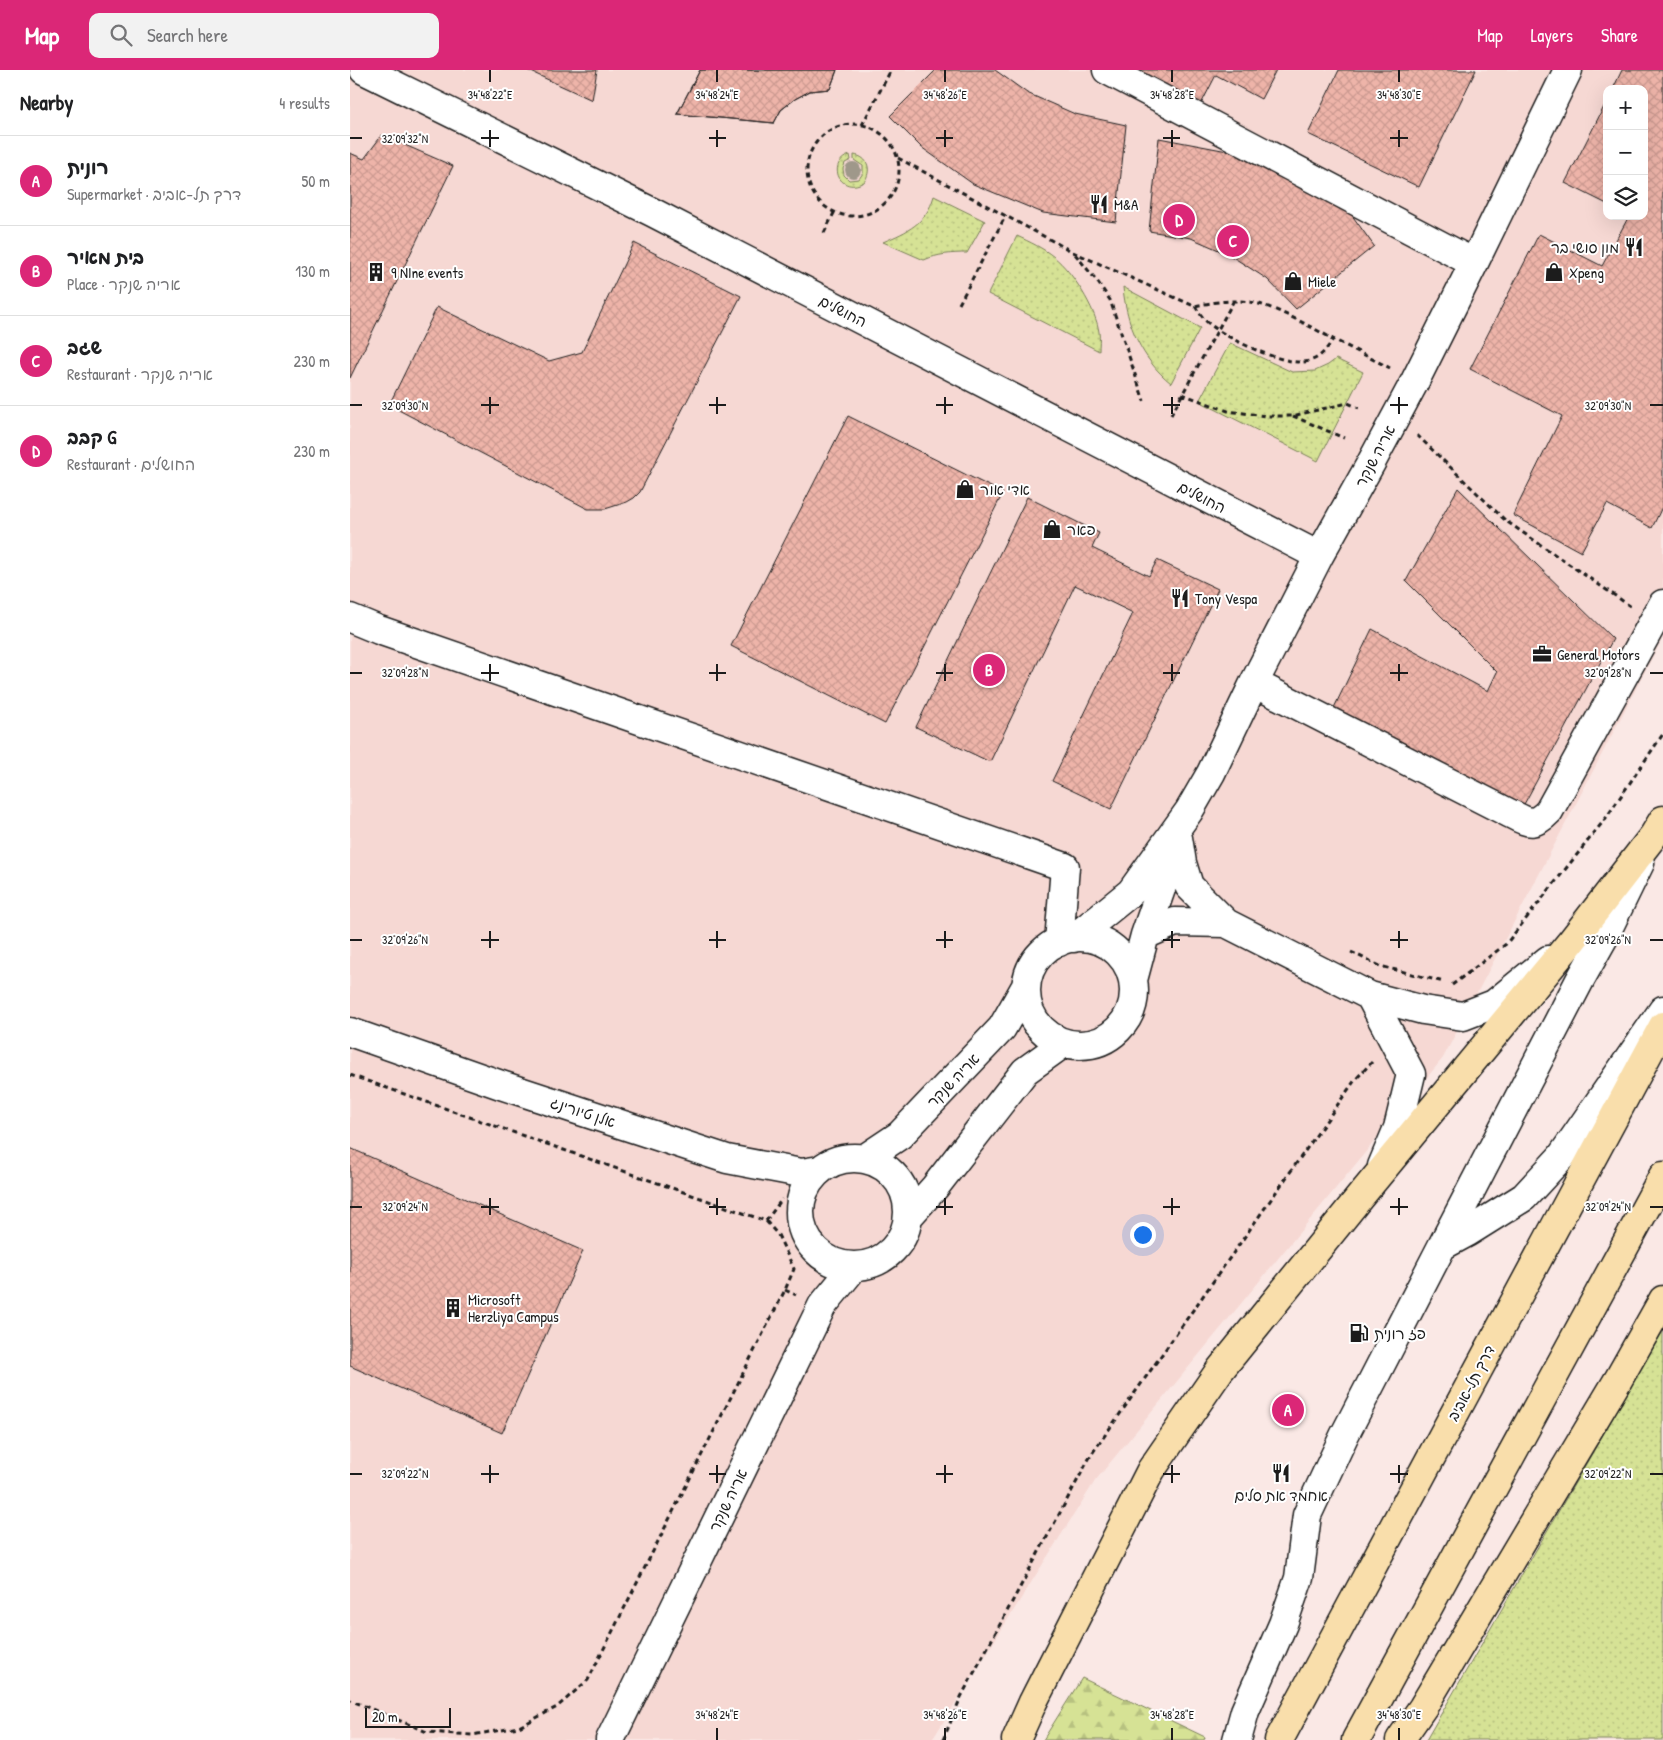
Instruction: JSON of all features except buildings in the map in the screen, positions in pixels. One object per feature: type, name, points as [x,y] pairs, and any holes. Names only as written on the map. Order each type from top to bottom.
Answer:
[{"type":"main road","points":[[1016,1740],[1033,1702],[1151,1470],[1220,1370],[1570,942],[1659,828]]},
{"type":"main road","name":"דרך תל-אביב","points":[[1279,1740],[1663,1026]]},
{"type":"main road","points":[[1356,1740],[1663,1176]]},
{"type":"main road","points":[[1400,1740],[1423,1707],[1618,1380],[1663,1300]]},
{"type":"street","name":"החושלים","points":[[364,70],[652,212],[1319,556]]},
{"type":"street","points":[[1107,70],[1474,263]]},
{"type":"street","name":"אריה שנקר","points":[[1067,940],[1131,892],[1189,811],[1211,773],[1254,682],[1319,556],[1415,381],[1568,70]]},
{"type":"street","points":[[1254,682],[1509,813],[1528,822],[1540,821],[1549,811],[1663,604]]},
{"type":"street","points":[[350,618],[379,630],[1065,867],[1067,940]]},
{"type":"street","name":"אריה שנקר","points":[[1132,980],[1145,935],[1189,811]]},
{"type":"street","points":[[1237,1740],[1245,1711],[1283,1624],[1299,1578],[1307,1515],[1344,1436],[1659,828]]},
{"type":"street","points":[[1178,838],[1182,863],[1189,886],[1226,923],[1370,996],[1423,1010],[1463,1016],[1494,1004],[1570,942]]},
{"type":"street","points":[[1145,935],[1175,922],[1226,923]]},
{"type":"street","points":[[1090,938],[1105,943],[1118,953],[1128,965],[1132,980],[1134,996],[1131,1011],[1123,1025],[1111,1036],[1096,1043],[1080,1046],[1064,1043],[1050,1036],[1039,1026],[1031,1014],[1027,1001],[1026,986],[1036,960],[1046,949],[1067,940],[1090,938]]},
{"type":"street","name":"אריה שנקר","points":[[864,1159],[900,1135],[1002,1028],[1026,986]]},
{"type":"street","points":[[1370,996],[1411,1074],[1398,1128],[1377,1178]]},
{"type":"street","points":[[1442,1246],[1524,1197],[1561,1157],[1663,1010]]},
{"type":"street","name":"אלן טיורינג","points":[[350,1032],[501,1085],[727,1160],[801,1173],[820,1170]]},
{"type":"street","points":[[908,1217],[935,1187],[1025,1070],[1064,1043]]},
{"type":"street","points":[[848,1158],[864,1159],[879,1164],[892,1173],[901,1186],[907,1201],[908,1217],[904,1232],[896,1246],[884,1257],[870,1264],[854,1267],[838,1264],[823,1257],[813,1247],[805,1235],[800,1222],[800,1207],[803,1193],[810,1181],[820,1170],[832,1163],[848,1158]]},
{"type":"street","name":"אריה שנקר","points":[[610,1740],[822,1306],[854,1267]]},
{"type":"path","points":[[862,125],[891,70]]},
{"type":"path","points":[[853,123],[869,126],[882,134],[892,144],[898,158],[900,172],[897,187],[889,200],[878,210],[864,215],[849,216],[834,213],[821,204],[812,192],[807,176],[807,161],[814,146],[824,134],[837,126],[853,123]]},
{"type":"path","points":[[898,158],[1073,252],[1194,306],[1204,320],[1253,348],[1288,360],[1304,362],[1324,353],[1332,339]]},
{"type":"path","points":[[824,233],[834,213]]},
{"type":"path","points":[[959,304],[1006,215]]},
{"type":"path","points":[[1073,252],[1110,300],[1144,401]]},
{"type":"path","points":[[1194,306],[1211,302],[1234,301],[1258,304],[1307,325],[1415,381]]},
{"type":"path","points":[[1171,415],[1234,301]]},
{"type":"path","points":[[1182,394],[1228,411],[1266,416],[1292,416],[1348,403],[1359,408]]},
{"type":"path","points":[[1292,416],[1344,438]]},
{"type":"path","points":[[1397,416],[1506,520],[1625,603]]},
{"type":"path","points":[[1423,1010],[1452,984],[1506,944],[1606,818],[1663,734]]},
{"type":"path","points":[[1344,948],[1380,966],[1452,984]]},
{"type":"path","points":[[944,1740],[961,1697],[1091,1455],[1355,1080],[1393,1040]]},
{"type":"path","points":[[350,1075],[766,1220],[778,1235],[794,1269],[588,1680],[557,1707],[519,1727],[472,1735],[427,1732],[350,1700]]},
{"type":"path","points":[[469,1740],[472,1735]]},
{"type":"shaded area","points":[[350,70],[1663,70],[1663,637],[1443,1058],[1095,1481],[932,1740],[350,1740]]},
{"type":"green space","points":[[850,155],[851,160],[845,163],[843,169],[844,175],[849,180],[859,179],[863,173],[863,166],[854,160],[854,155],[859,156],[868,165],[868,173],[864,182],[855,185],[848,185],[842,181],[837,170],[843,159]]},
{"type":"green space","points":[[934,196],[985,221],[967,253],[945,254],[924,260],[883,242],[908,230],[921,220],[931,206]]},
{"type":"green space","points":[[1017,236],[1050,254],[1068,271],[1082,291],[1097,323],[1099,351],[988,294]]},
{"type":"green space","points":[[1123,287],[1200,328],[1171,383],[1152,364],[1137,340],[1128,314]]},
{"type":"green space","points":[[1230,343],[1292,372],[1315,371],[1336,359],[1363,372],[1318,461],[1199,401]]},
{"type":"green space","points":[[1663,1331],[1663,1740],[1426,1740]]},
{"type":"green space","points":[[1082,1678],[1205,1737],[1204,1740],[1043,1740]]},
{"type":"place","name":"M&A","points":[[1099,204]]},
{"type":"place","name":"קבב G","points":[[1179,220]]},
{"type":"place","name":"שגב","points":[[1233,241]]},
{"type":"place","name":"מון סושי בר","points":[[1634,247]]},
{"type":"place","name":"9 NIne events","points":[[376,272]]},
{"type":"place","name":"Xpeng","points":[[1554,272]]},
{"type":"place","name":"Miele","points":[[1293,281]]},
{"type":"place","name":"אדי אור","points":[[965,489]]},
{"type":"place","name":"פאר","points":[[1052,529]]},
{"type":"place","name":"Tony Vespa","points":[[1180,598]]},
{"type":"place","name":"General Motors","points":[[1542,654]]},
{"type":"place","name":"בית מאיר","points":[[989,670]]},
{"type":"place","name":"Microsoft Herzliya Campus","points":[[453,1308]]},
{"type":"place","name":"פז רונית","points":[[1359,1333]]},
{"type":"place","name":"רונית","points":[[1288,1410]]},
{"type":"place","name":"אחמד את סלים","points":[[1281,1473]]}]
